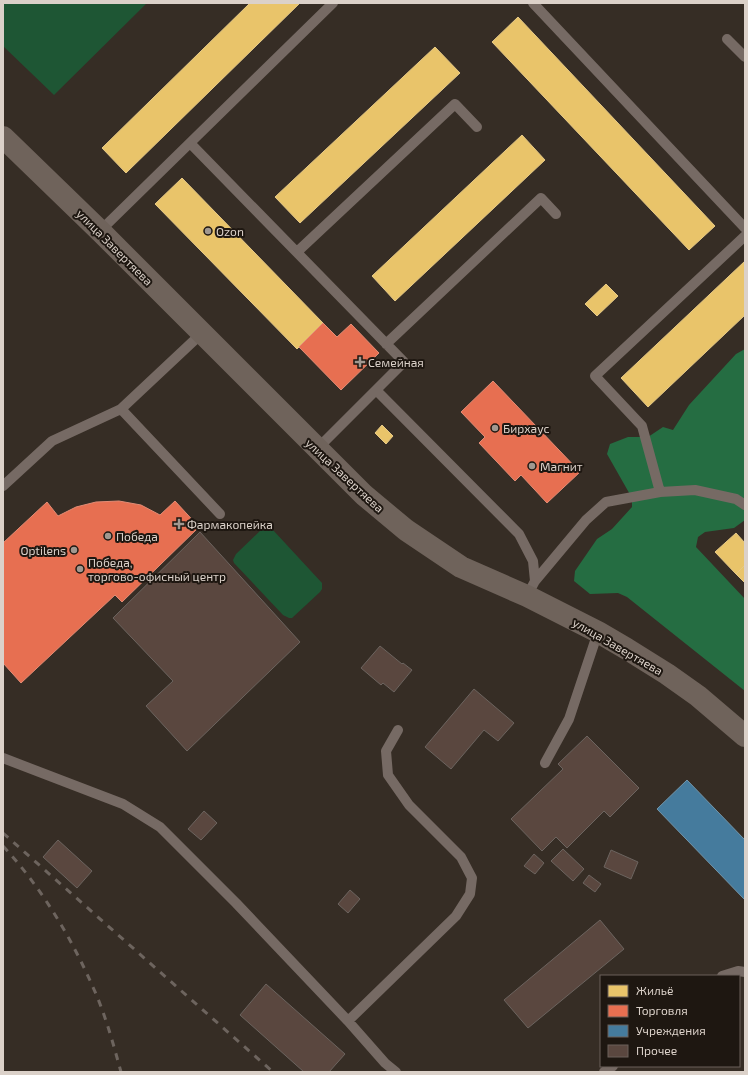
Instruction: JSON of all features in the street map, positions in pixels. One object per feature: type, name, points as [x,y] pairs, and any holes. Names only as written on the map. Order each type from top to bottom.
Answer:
[{"type":"main road","name":"улица Завертяева","points":[[3,137],[202,332],[364,495],[406,530],[461,567],[531,589],[667,674],[698,696],[745,736]]},
{"type":"lane","points":[[100,231],[333,3]]},
{"type":"lane","points":[[533,3],[745,228]]},
{"type":"lane","points":[[727,38],[745,57]]},
{"type":"lane","points":[[297,252],[455,104],[477,127]]},
{"type":"lane","points":[[190,143],[404,362],[377,391],[317,449]]},
{"type":"lane","points":[[386,344],[541,198],[556,214]]},
{"type":"lane","points":[[660,492],[642,426],[595,376],[745,236]]},
{"type":"lane","points":[[3,486],[52,440],[121,409],[202,332]]},
{"type":"lane","points":[[377,391],[519,534],[533,561],[531,589]]},
{"type":"lane","points":[[121,409],[220,514]]},
{"type":"lane","points":[[531,589],[586,520],[606,502],[660,492],[695,490],[736,499],[745,505]]},
{"type":"lane","points":[[545,763],[570,719],[598,632]]},
{"type":"lane","points":[[348,1021],[456,916],[470,894],[472,878],[461,857],[409,804],[388,775],[386,751],[398,730]]},
{"type":"lane","points":[[3,758],[123,804],[160,827],[236,903],[348,1021],[385,1068],[396,1072]]},
{"type":"lane","points":[[725,975],[738,971],[745,972]]},
{"type":"green space","points":[[3,3],[147,3],[54,95],[3,46]]},
{"type":"green space","points":[[745,349],[745,520],[734,528],[705,532],[698,537],[696,547],[745,599],[745,691],[627,597],[618,593],[590,594],[574,581],[575,571],[597,539],[612,529],[632,507],[632,498],[607,454],[610,444],[628,437],[648,437],[663,427],[673,430],[689,405],[736,354]]},
{"type":"green space","points":[[263,528],[273,530],[322,583],[322,589],[320,592],[292,618],[283,615],[234,563],[233,560],[236,554]]},
{"type":"building: Жильё","points":[[250,3],[300,3],[126,173],[102,148]]},
{"type":"building: Жильё","points":[[518,17],[715,226],[689,250],[492,42]]},
{"type":"building: Жильё","points":[[435,47],[460,73],[300,223],[275,197]]},
{"type":"building: Жильё","points":[[522,135],[545,160],[395,301],[372,276]]},
{"type":"building: Жильё","points":[[182,178],[323,323],[297,349],[155,204]]},
{"type":"building: Жильё","points":[[745,261],[745,315],[648,407],[621,378]]},
{"type":"building: Жильё","points":[[606,284],[618,296],[597,316],[585,304]]},
{"type":"building: Жильё","points":[[382,425],[393,436],[386,444],[375,433]]},
{"type":"building: Жильё","points":[[736,533],[745,543],[745,565],[736,574],[715,552]]},
{"type":"building: Жильё","points":[[745,565],[745,583],[736,574]]},
{"type":"building: Торговля","points":[[323,323],[337,337],[351,324],[379,353],[341,390],[299,347]]},
{"type":"building: Торговля","points":[[493,381],[580,472],[547,503],[521,475],[515,481],[479,443],[485,437],[461,412]]},
{"type":"building: Торговля","name":"Победа, торгово-офисный центр","points":[[119,501],[141,505],[160,515],[175,501],[199,527],[122,602],[115,595],[21,683],[3,663],[3,543],[47,502],[58,516],[76,507],[96,502]]},
{"type":"building: Учреждения","points":[[687,780],[745,840],[745,900],[657,809]]},
{"type":"building: Прочее","points":[[200,532],[300,642],[187,751],[146,706],[173,681],[113,618]]},
{"type":"building: Прочее","points":[[380,646],[412,670],[394,692],[383,683],[381,685],[361,668]]},
{"type":"building: Прочее","points":[[474,689],[514,723],[498,741],[484,730],[451,769],[425,747]]},
{"type":"building: Прочее","points":[[587,736],[639,788],[610,817],[604,811],[567,848],[556,837],[542,851],[511,819],[563,769],[558,764]]},
{"type":"building: Прочее","points":[[204,811],[217,823],[201,840],[188,829]]},
{"type":"building: Прочее","points":[[58,840],[92,871],[77,888],[43,857]]},
{"type":"building: Прочее","points":[[563,849],[584,869],[573,881],[551,861]]},
{"type":"building: Прочее","points":[[611,850],[638,862],[631,879],[604,867]]},
{"type":"building: Прочее","points":[[534,854],[544,863],[535,874],[524,866]]},
{"type":"building: Прочее","points":[[589,875],[601,884],[595,892],[583,883]]},
{"type":"building: Прочее","points":[[350,890],[360,899],[348,913],[338,904]]},
{"type":"building: Прочее","points":[[600,920],[624,949],[528,1028],[504,1000]]},
{"type":"building: Прочее","points":[[266,984],[345,1054],[329,1072],[304,1072],[240,1015]]},
{"type":"railway","points":[[3,833],[273,1072]]},
{"type":"railway","points":[[3,846],[17,861],[42,894],[74,948],[101,1006],[121,1072]]},
{"type":"place","name":"Ozon","points":[[208,231]]},
{"type":"place","name":"Семейная","points":[[360,362]]},
{"type":"place","name":"Бирхаус","points":[[495,428]]},
{"type":"place","name":"Магнит","points":[[532,466]]},
{"type":"place","name":"Фармакопейка","points":[[179,524]]},
{"type":"place","name":"Победа","points":[[108,536]]},
{"type":"place","name":"Optilens","points":[[74,550]]},
{"type":"place","name":"Победа, торгово-офисный центр","points":[[80,569]]}]
